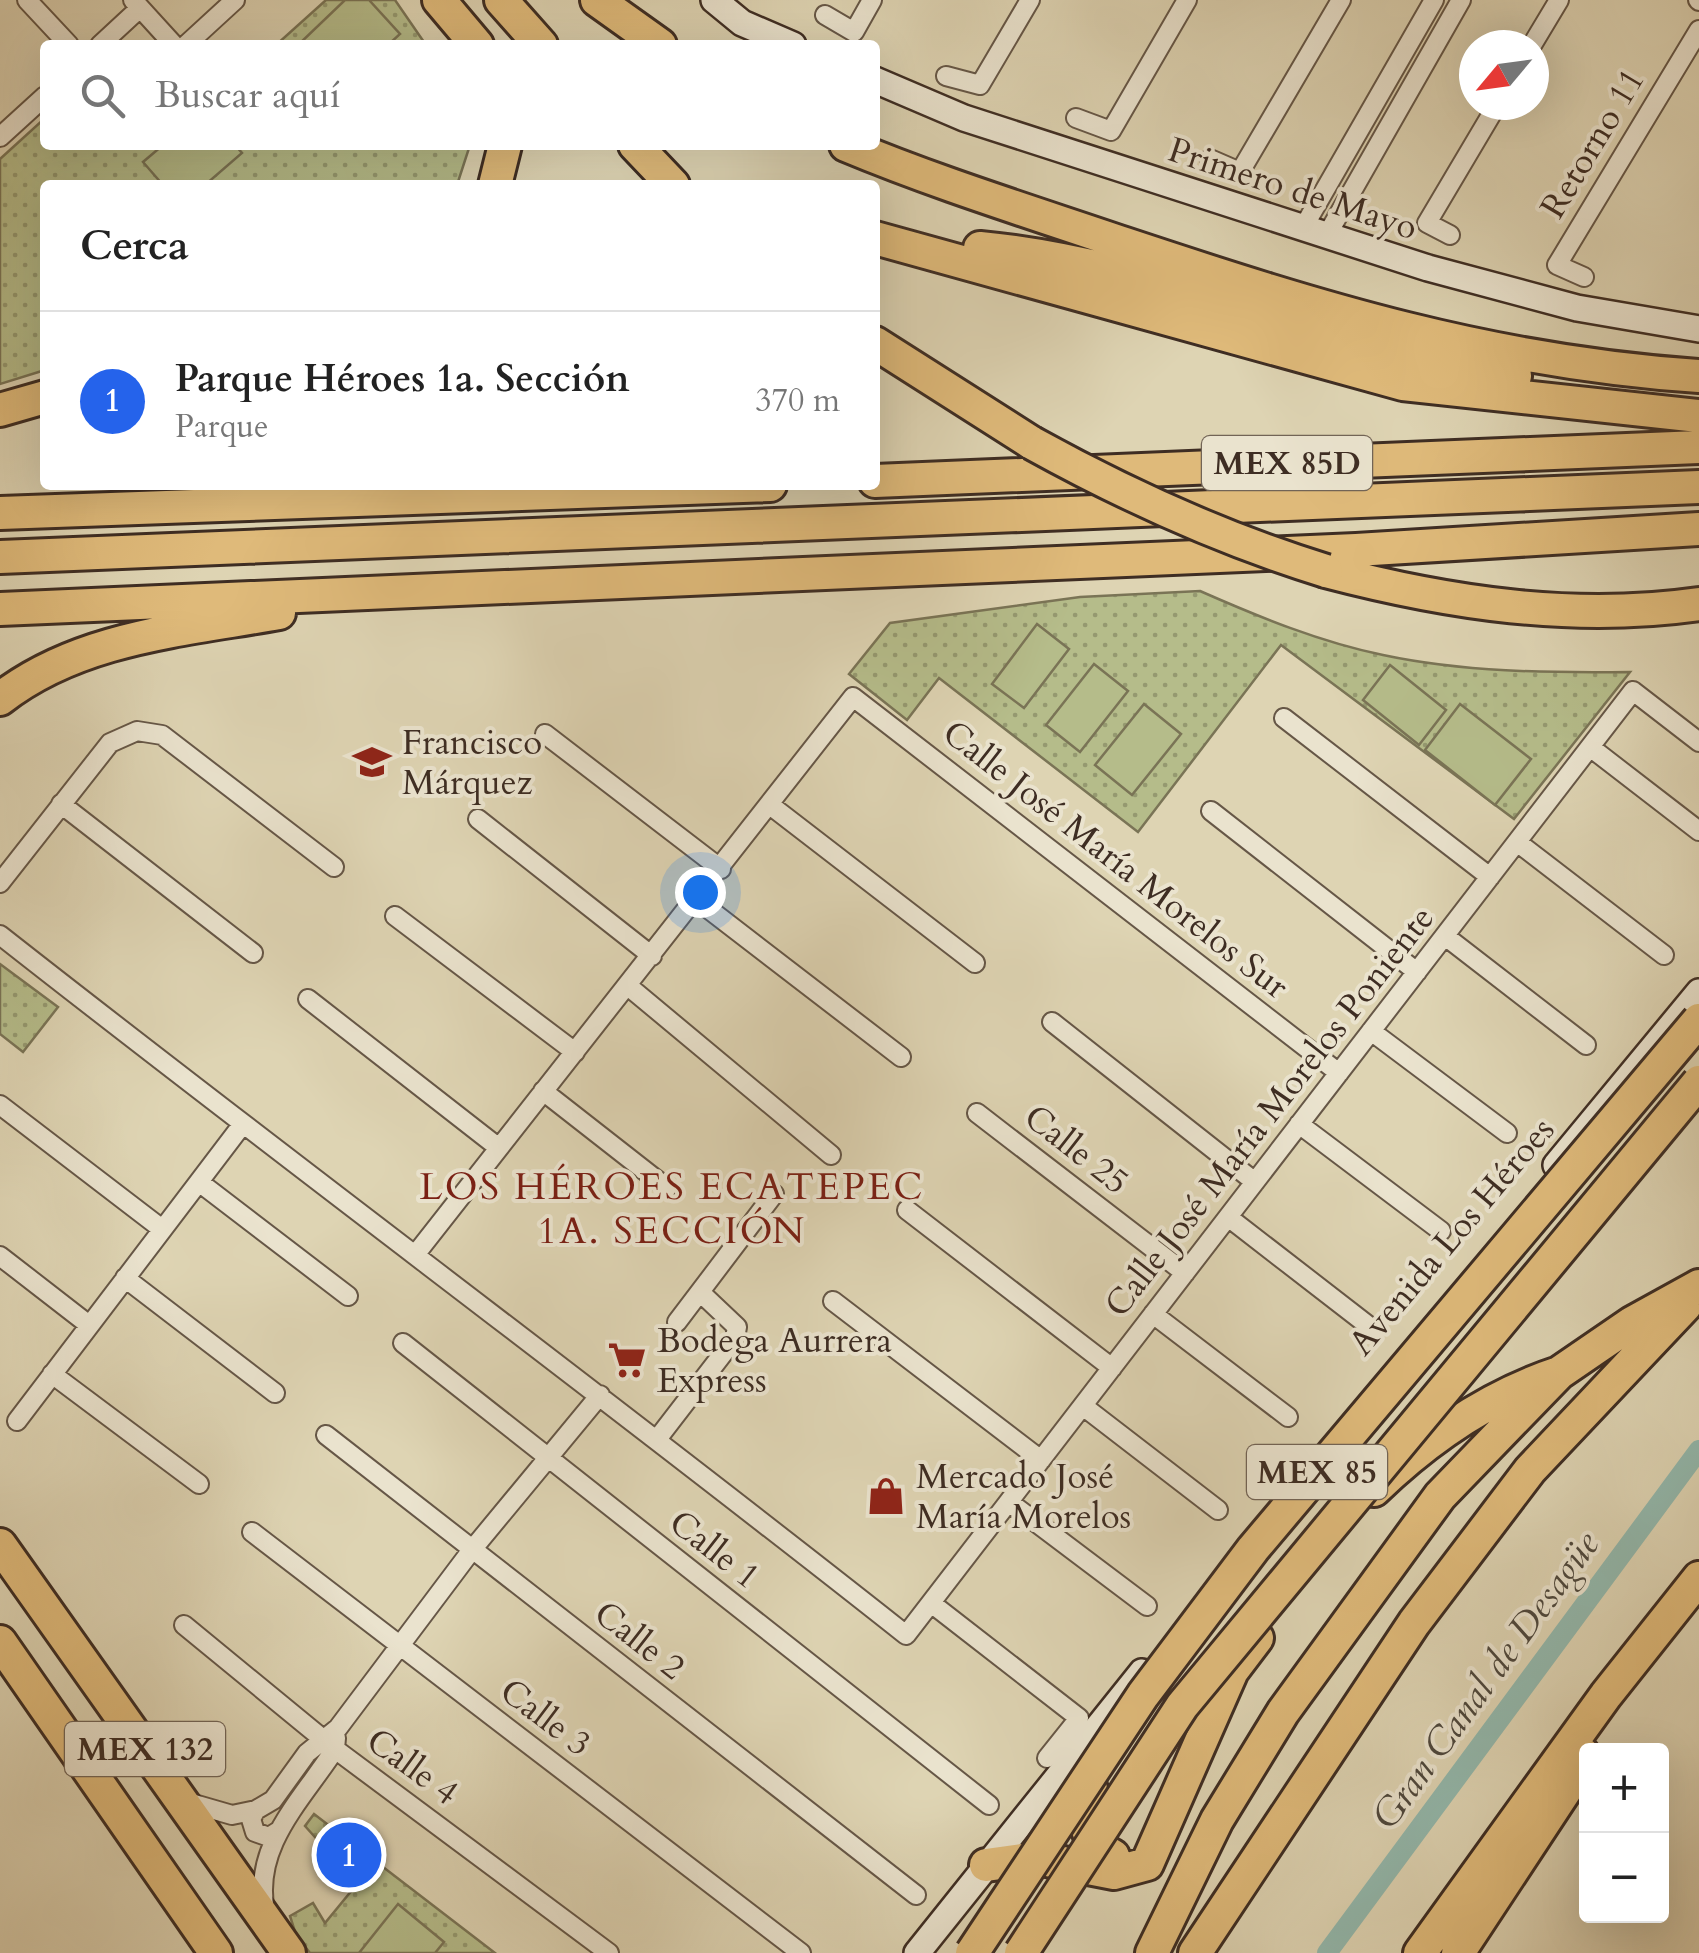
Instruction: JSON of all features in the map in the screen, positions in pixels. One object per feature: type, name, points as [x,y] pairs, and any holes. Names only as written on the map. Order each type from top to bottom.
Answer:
[{"type":"highway","points":[[439,0],[473,40]]},
{"type":"highway","points":[[500,0],[536,40]]},
{"type":"highway","points":[[596,0],[653,40]]},
{"type":"highway","points":[[497,180],[504,150]]},
{"type":"highway","points":[[639,150],[667,180]]},
{"type":"highway","points":[[858,150],[1129,245],[1405,332],[1530,358],[1699,376]]},
{"type":"highway","points":[[883,238],[1009,250],[1092,266],[1396,356],[1482,372],[1699,396]]},
{"type":"highway","points":[[883,238],[1403,384],[1699,416]]},
{"type":"highway","points":[[880,347],[1032,443],[1108,485],[1198,526],[1326,571],[1406,592],[1506,608],[1637,609],[1699,604]]},
{"type":"highway","points":[[0,410],[40,398]]},
{"type":"highway","name":"MEX 85D","points":[[880,481],[1699,447]]},
{"type":"highway","name":"MEX 85D","points":[[0,557],[1699,488]]},
{"type":"highway","points":[[0,512],[627,490]]},
{"type":"highway","points":[[0,609],[1336,551],[1699,529]]},
{"type":"highway","points":[[0,699],[18,685],[111,642],[420,589]]},
{"type":"highway","name":"MEX 85","points":[[972,1953],[1143,1695],[1253,1549],[1699,1020]]},
{"type":"highway","name":"MEX 85","points":[[1021,1953],[1182,1706],[1699,1082]]},
{"type":"highway","points":[[1152,1953],[1186,1872],[1283,1712],[1440,1496],[1559,1373],[1632,1323],[1699,1289]]},
{"type":"highway","points":[[1195,1953],[1425,1607],[1530,1470],[1699,1289]]},
{"type":"highway","points":[[986,1865],[1037,1858],[1114,1873],[1146,1864],[1232,1671],[1375,1489],[1418,1450],[1515,1388],[1559,1373]]},
{"type":"highway","name":"MEX 132","points":[[0,1545],[289,1953]]},
{"type":"highway","points":[[1420,1953],[1606,1696],[1699,1578]]},
{"type":"highway","name":"MEX 132","points":[[0,1642],[216,1953]]},
{"type":"highway","points":[[1458,1953],[1576,1774],[1606,1696]]},
{"type":"highway","points":[[1092,1789],[1085,1813],[1090,1836],[1107,1852],[1186,1872]]},
{"type":"highway","points":[[1168,1818],[1186,1872]]},
{"type":"main road","points":[[714,0],[742,24],[781,40]]},
{"type":"main road","name":"Primero de Mayo","points":[[880,82],[964,118],[1315,231],[1578,308],[1699,329]]},
{"type":"main road","name":"Avenida Los Héroes","points":[[917,1953],[1258,1524],[1699,992]]},
{"type":"main road","name":"Avenida Los Héroes","points":[[961,1953],[1092,1789],[1190,1657],[1258,1524]]},
{"type":"street","points":[[27,0],[64,40]]},
{"type":"street","points":[[191,40],[235,0]]},
{"type":"street","points":[[825,15],[854,32],[872,0]]},
{"type":"street","points":[[946,76],[980,86],[1030,0]]},
{"type":"street","points":[[1076,118],[1111,130],[1187,0]]},
{"type":"street","points":[[1210,159],[1240,172],[1342,0]]},
{"type":"street","points":[[1315,231],[1344,157],[1434,0]]},
{"type":"street","points":[[1315,231],[1364,169],[1461,0]]},
{"type":"street","points":[[1541,30],[1559,0]]},
{"type":"street","points":[[104,40],[136,4],[169,40]]},
{"type":"street","name":"Retorno 11","points":[[1584,276],[1556,265],[1699,30]]},
{"type":"street","points":[[0,137],[40,101]]},
{"type":"street","points":[[1450,235],[1427,223],[1488,120]]},
{"type":"street","points":[[1344,157],[1364,169]]},
{"type":"street","name":"Calle José María Morelos Poniente","points":[[658,1438],[906,1636],[1633,691],[1699,742]]},
{"type":"street","name":"Calle José María Morelos Sur","points":[[770,804],[853,697],[1339,1073]]},
{"type":"street","points":[[1284,718],[1490,876]]},
{"type":"street","points":[[0,884],[110,743],[137,730],[162,735],[334,867]]},
{"type":"street","points":[[546,734],[721,869]]},
{"type":"street","points":[[1590,747],[1699,831]]},
{"type":"street","points":[[61,804],[253,954]]},
{"type":"street","points":[[415,1254],[770,804],[975,963]]},
{"type":"street","points":[[1211,812],[1417,972]]},
{"type":"street","points":[[478,818],[652,956]]},
{"type":"street","points":[[1517,842],[1664,955]]},
{"type":"street","points":[[697,900],[901,1057]]},
{"type":"street","points":[[396,916],[576,1052]]},
{"type":"street","points":[[0,936],[242,1126],[658,1438],[735,1338],[733,1319],[700,1292]]},
{"type":"street","points":[[1445,936],[1586,1046]]},
{"type":"street","points":[[628,986],[830,1155]]},
{"type":"street","points":[[308,1000],[499,1148]]},
{"type":"street","points":[[1052,1022],[1255,1182]]},
{"type":"street","points":[[1372,1031],[1507,1133]]},
{"type":"street","points":[[543,1092],[667,1188]]},
{"type":"street","points":[[0,1105],[162,1229]]},
{"type":"street","name":"Calle 25","points":[[977,1113],[1185,1273]]},
{"type":"street","points":[[1300,1124],[1441,1230]]},
{"type":"street","points":[[17,1422],[242,1126]]},
{"type":"street","points":[[198,1182],[348,1296]]},
{"type":"street","points":[[677,1322],[774,1194]]},
{"type":"street","points":[[907,1210],[1112,1368]]},
{"type":"street","points":[[1228,1217],[1374,1330]]},
{"type":"street","points":[[0,1256],[89,1324]]},
{"type":"street","points":[[124,1278],[275,1393]]},
{"type":"street","points":[[833,1301],[1041,1460]]},
{"type":"street","points":[[1153,1314],[1288,1417]]},
{"type":"street","name":"Calle 1","points":[[403,1344],[989,1805]]},
{"type":"street","points":[[52,1374],[199,1484]]},
{"type":"street","points":[[268,1922],[264,1870],[277,1832],[338,1728],[471,1551],[600,1395]]},
{"type":"street","points":[[1083,1406],[1218,1510]]},
{"type":"street","name":"Calle 2","points":[[326,1435],[916,1895]]},
{"type":"street","points":[[1009,1502],[1147,1606]]},
{"type":"street","name":"Calle 3","points":[[252,1532],[801,1953]]},
{"type":"street","points":[[931,1603],[1079,1718],[1047,1758]]},
{"type":"street","name":"Calle 4","points":[[184,1624],[328,1744],[609,1953]]},
{"type":"street","points":[[178,1795],[219,1814],[256,1810],[273,1800],[328,1744]]},
{"type":"street","points":[[256,1810],[251,1819],[255,1832],[268,1836],[277,1832]]},
{"type":"green space","points":[[326,0],[395,0],[423,40],[282,40]]},
{"type":"green space","points":[[345,0],[369,0],[400,34],[393,40],[303,40]]},
{"type":"green space","points":[[40,123],[40,150],[468,150],[459,180],[40,180],[40,372],[0,384],[0,159]]},
{"type":"green space","points":[[157,150],[242,153],[211,180],[159,180],[143,162]]},
{"type":"green space","points":[[1200,591],[1290,628],[1413,661],[1537,672],[1630,672],[1514,819],[1281,645],[1138,832],[939,678],[907,720],[849,674],[890,623],[1080,597]]},
{"type":"green space","points":[[1037,624],[1069,649],[1024,708],[992,684]]},
{"type":"green space","points":[[1094,664],[1128,691],[1080,752],[1046,725]]},
{"type":"green space","points":[[1390,665],[1446,710],[1419,745],[1363,700]]},
{"type":"green space","points":[[1144,704],[1181,734],[1132,795],[1095,765]]},
{"type":"green space","points":[[1460,704],[1531,759],[1495,805],[1425,750]]},
{"type":"green space","points":[[0,964],[58,1007],[23,1052],[0,1034]]},
{"type":"green space","points":[[314,1814],[495,1953],[310,1953],[296,1935],[290,1916],[313,1903],[325,1923],[357,1884],[305,1826]]},
{"type":"green space","points":[[398,1904],[444,1942],[435,1953],[359,1953]]},
{"type":"waterway","name":"Gran Canal de Desagüe","points":[[1327,1953],[1699,1450]]},
{"type":"place","name":"Francisco Márquez","points":[[372,762]]},
{"type":"place","name":"Bodega Aurrera Express","points":[[627,1360]]},
{"type":"place","name":"Mercado José María Morelos","points":[[886,1496]]},
{"type":"place","name":"Parque Héroes 1a. Sección","points":[[349,1855]]},
{"type":"district","name":"LOS HÉROES ECATEPEC 1A. SECCIÓN","points":[[672,1208]]}]
